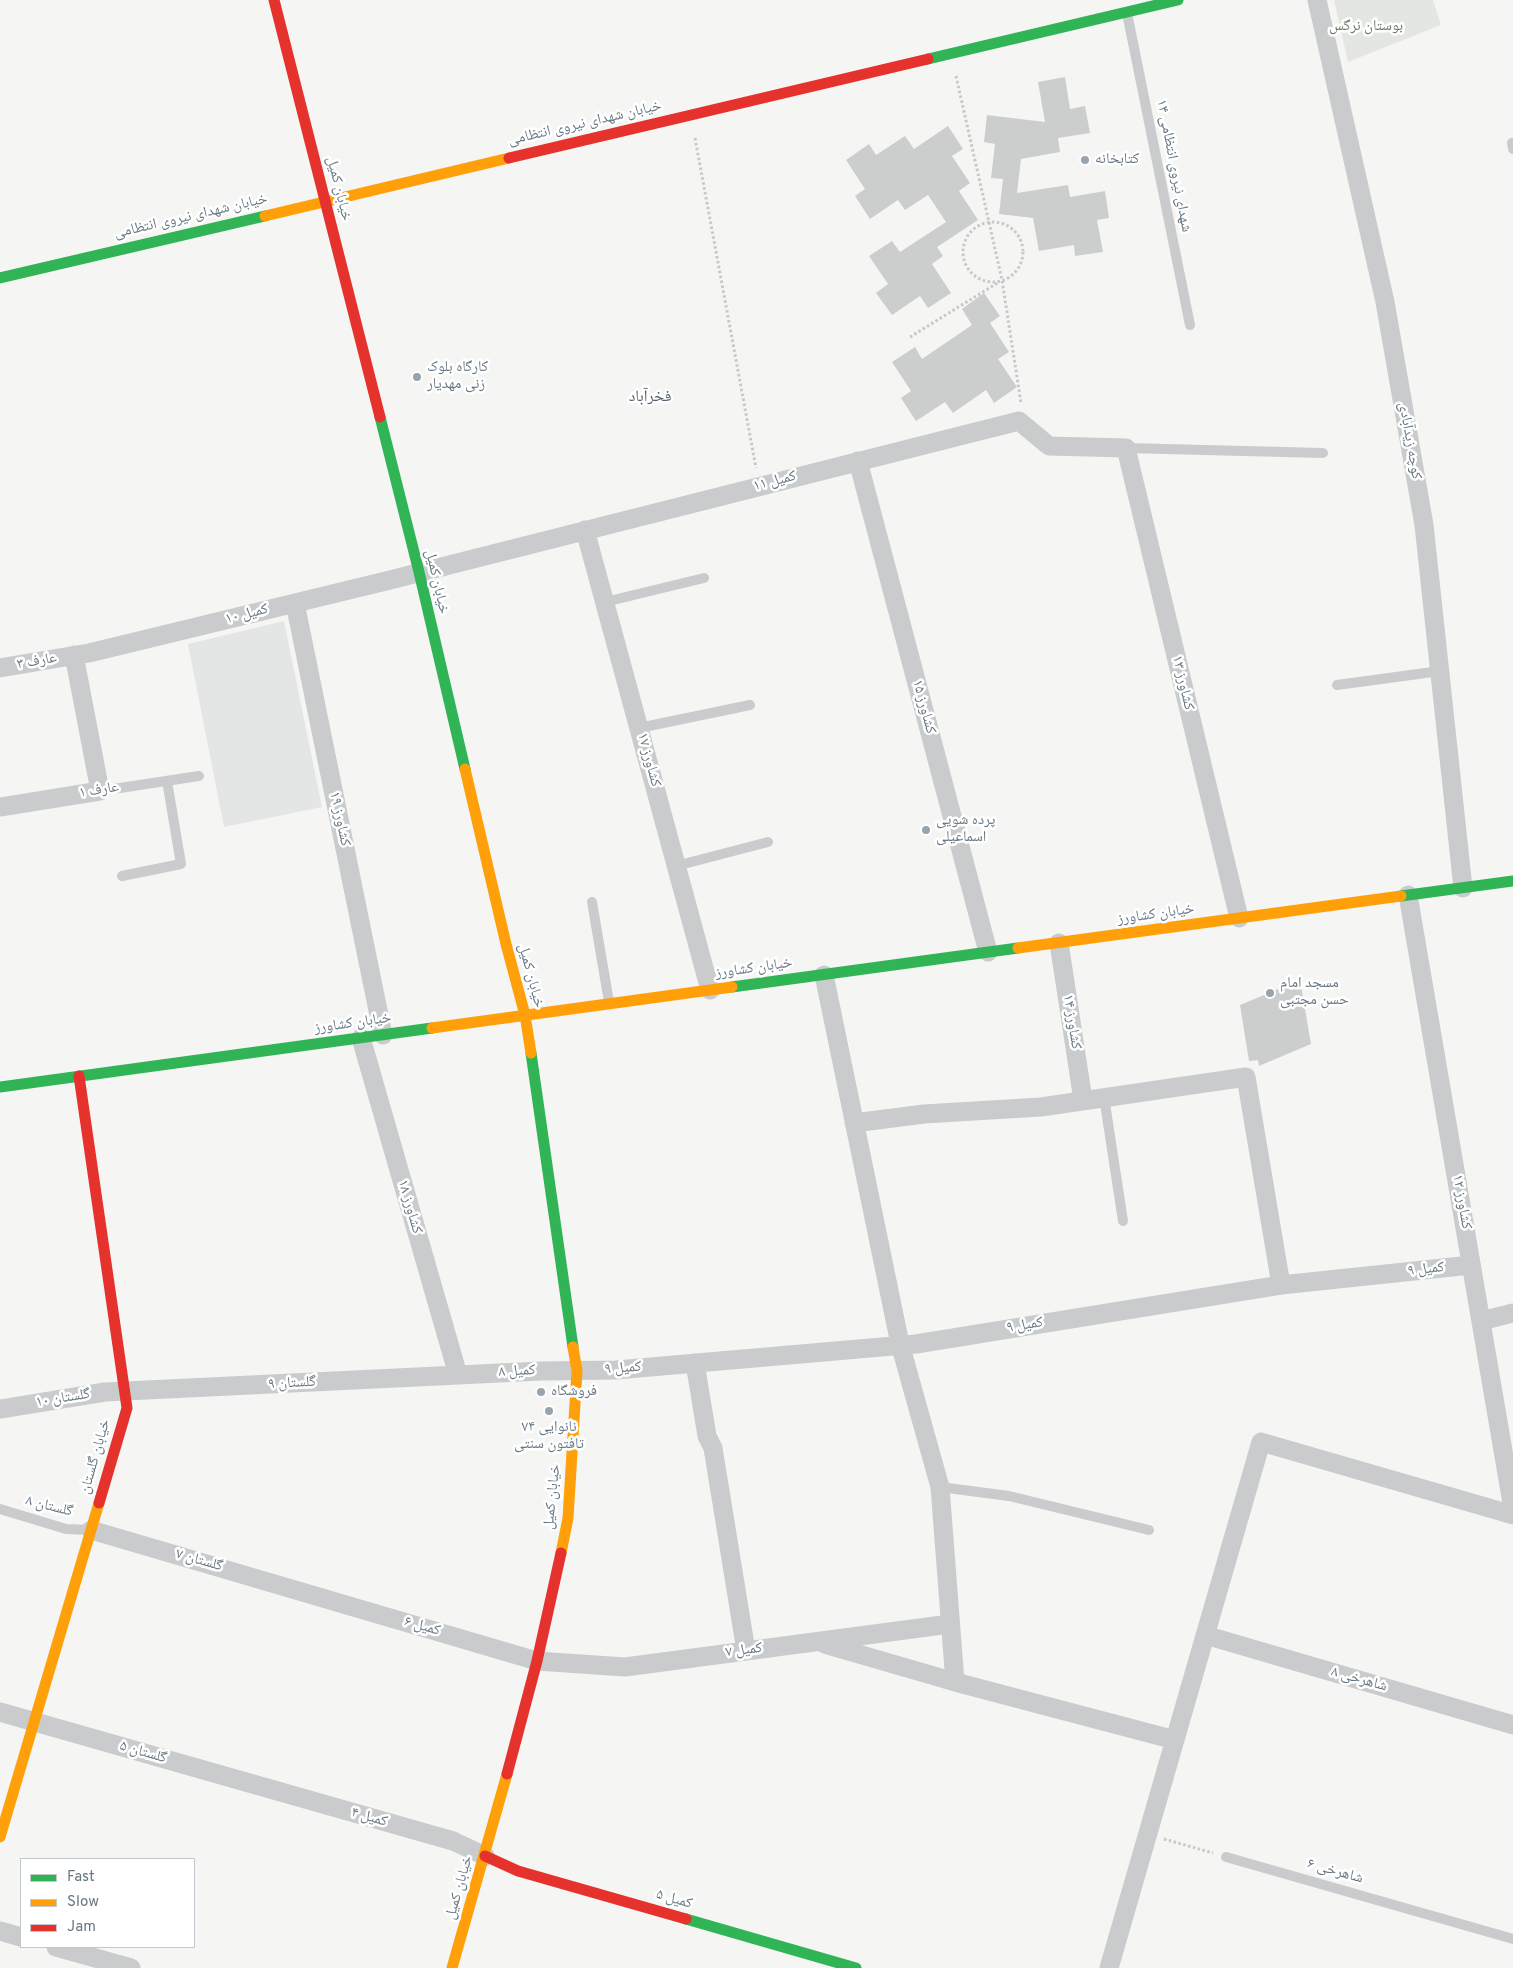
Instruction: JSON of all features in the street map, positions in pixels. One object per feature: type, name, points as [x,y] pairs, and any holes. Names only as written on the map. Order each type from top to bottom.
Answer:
[{"type":"street","name":"خیابان کمیل","points":[[274,0],[419,572],[506,944],[525,1015],[577,1371],[568,1518],[537,1661],[485,1856],[452,1968]]},
{"type":"street","name":"خیابان شهدای نیروی انتظامی","points":[[0,278],[1178,0]]},
{"type":"street","name":"کوچه زیدآبادی","points":[[1317,0],[1385,302],[1424,525],[1463,888]]},
{"type":"street","name":"کمیل ۱۱","points":[[419,572],[1018,421]]},
{"type":"street","points":[[1018,421],[1049,446],[1126,448]]},
{"type":"street","name":"کشاورز ۱۳","points":[[1126,448],[1239,918]]},
{"type":"street","name":"کشاورز ۱۵","points":[[858,461],[988,952]]},
{"type":"street","name":"کشاورز ۱۷","points":[[585,530],[710,990]]},
{"type":"street","name":"کمیل ۱۰","points":[[74,655],[419,572]]},
{"type":"street","name":"کشاورز ۱۹","points":[[296,603],[384,1035]]},
{"type":"street","points":[[74,655],[100,791]]},
{"type":"street","name":"عارف ۳","points":[[0,668],[74,655]]},
{"type":"street","name":"عارف ۱","points":[[0,807],[100,791]]},
{"type":"street","name":"خیابان کشاورز","points":[[0,1087],[1513,881]]},
{"type":"street","name":"کشاورز ۱۲","points":[[1408,896],[1513,1509]]},
{"type":"street","name":"کشاورز ۱۴","points":[[1059,943],[1083,1100]]},
{"type":"street","points":[[824,975],[900,1344],[940,1487],[955,1682]]},
{"type":"street","name":"کشاورز ۱۸","points":[[361,1038],[458,1376]]},
{"type":"street","name":"خیابان گلستان","points":[[0,1837],[127,1408],[79,1076]]},
{"type":"street","points":[[854,1123],[924,1114],[1041,1107],[1246,1076],[1280,1285]]},
{"type":"street","name":"کمیل ۹","points":[[577,1371],[616,1370],[916,1344],[1280,1285],[1472,1265]]},
{"type":"street","points":[[1481,1321],[1513,1313]]},
{"type":"street","points":[[695,1363],[707,1436],[713,1448],[746,1651]]},
{"type":"street","name":"کمیل ۸","points":[[458,1376],[577,1371]]},
{"type":"street","name":"گلستان ۹","points":[[126,1392],[458,1376]]},
{"type":"street","name":"گلستان ۱۰","points":[[0,1409],[105,1392],[126,1392]]},
{"type":"street","points":[[1109,1968],[1261,1442],[1513,1515]]},
{"type":"street","name":"گلستان ۷","points":[[91,1530],[307,1593]]},
{"type":"street","name":"کمیل ۶","points":[[307,1593],[537,1661]]},
{"type":"street","name":"کمیل ۷","points":[[537,1661],[625,1666],[950,1624]]},
{"type":"street","name":"شاهرخی ۸","points":[[1206,1635],[1513,1725]]},
{"type":"street","points":[[816,1642],[955,1682],[1175,1740]]},
{"type":"street","name":"گلستان ۵","points":[[0,1712],[252,1784]]},
{"type":"street","name":"کمیل ۴","points":[[252,1784],[452,1841],[485,1856]]},
{"type":"street","name":"کمیل ۵","points":[[485,1856],[518,1871],[856,1968]]},
{"type":"street","points":[[0,1931],[20,1937]]},
{"type":"street","points":[[60,1948],[131,1968]]},
{"type":"lane","name":"شهدای نیروی انتظامی ۱۴","points":[[1126,12],[1190,325]]},
{"type":"lane","points":[[1126,448],[1323,453]]},
{"type":"lane","points":[[605,602],[704,578]]},
{"type":"lane","points":[[1337,685],[1440,671]]},
{"type":"lane","points":[[639,728],[750,705]]},
{"type":"lane","name":"عارف ۱","points":[[100,791],[198,776]]},
{"type":"lane","points":[[122,876],[181,864],[168,780]]},
{"type":"lane","points":[[676,866],[768,842]]},
{"type":"lane","points":[[592,902],[610,1004]]},
{"type":"lane","points":[[1104,1098],[1123,1221]]},
{"type":"lane","points":[[940,1487],[1009,1496],[1148,1530]]},
{"type":"lane","name":"گلستان ۸","points":[[0,1509],[66,1529],[91,1530]]},
{"type":"lane","name":"شاهرخی ۶","points":[[1226,1857],[1513,1939]]},
{"type":"path","points":[[951,54],[1002,280],[1022,409],[1018,421]]},
{"type":"path","points":[[691,115],[759,486]]},
{"type":"path","points":[[910,337],[1008,277],[1018,268],[1023,255],[1023,248],[1018,236],[1009,226],[1002,223],[989,222],[975,228],[966,240],[965,262],[974,274],[980,278],[995,281],[1002,280]]},
{"type":"path","points":[[1148,1835],[1226,1857]]},
{"type":"shaded area","points":[[284,621],[322,807],[224,827],[188,644]]},
{"type":"green space","name":"بوستان نرگس","points":[[1334,0],[1433,0],[1441,25],[1348,62]]},
{"type":"building","points":[[1065,77],[1070,109],[1085,106],[1090,133],[1058,138],[1060,152],[1021,159],[1017,193],[1068,185],[1070,197],[1105,191],[1109,218],[1097,220],[1103,252],[1075,256],[1074,245],[1039,251],[1033,218],[999,214],[1003,179],[991,178],[995,144],[984,142],[987,115],[1045,122],[1038,82]]},
{"type":"building","points":[[948,126],[963,149],[952,156],[970,183],[959,191],[978,220],[937,247],[943,256],[932,264],[951,293],[928,308],[920,296],[892,315],[876,293],[888,284],[869,256],[892,241],[900,252],[946,222],[928,195],[905,210],[898,200],[870,219],[855,196],[865,189],[846,160],[869,144],[876,155],[905,136],[914,149]]},
{"type":"building","points":[[984,293],[1000,316],[990,323],[1009,352],[998,359],[1017,387],[994,403],[986,390],[953,413],[945,402],[916,421],[901,398],[911,391],[892,362],[915,347],[922,359],[972,325],[962,309]]},
{"type":"building","points":[[1300,980],[1311,1044],[1259,1066],[1258,1060],[1249,1061],[1240,1005]]},
{"type":"traffic: fast","points":[[928,59],[1178,0]]},
{"type":"traffic: fast","points":[[0,278],[265,216]]},
{"type":"traffic: fast","points":[[380,417],[419,572],[465,769]]},
{"type":"traffic: fast","points":[[1401,896],[1513,881]]},
{"type":"traffic: fast","points":[[732,987],[1018,948]]},
{"type":"traffic: fast","points":[[0,1087],[432,1028]]},
{"type":"traffic: fast","points":[[531,1053],[573,1347]]},
{"type":"traffic: fast","points":[[686,1919],[856,1968]]},
{"type":"traffic: slow","points":[[265,216],[509,158]]},
{"type":"traffic: slow","points":[[465,769],[506,944],[525,1015],[531,1053]]},
{"type":"traffic: slow","points":[[1018,948],[1401,896]]},
{"type":"traffic: slow","points":[[432,1028],[732,987]]},
{"type":"traffic: slow","points":[[561,1553],[568,1518],[577,1371],[573,1347]]},
{"type":"traffic: slow","points":[[0,1837],[99,1503]]},
{"type":"traffic: slow","points":[[452,1968],[507,1774]]},
{"type":"traffic: jam","points":[[274,0],[380,417]]},
{"type":"traffic: jam","points":[[509,158],[928,59]]},
{"type":"traffic: jam","points":[[79,1076],[127,1408],[99,1503]]},
{"type":"traffic: jam","points":[[507,1774],[537,1661],[561,1553]]},
{"type":"traffic: jam","points":[[485,1856],[518,1871],[686,1919]]},
{"type":"place","name":"کتابخانه","points":[[1085,160]]},
{"type":"place","name":"کارگاه بلوک زنی مهدیار","points":[[417,377]]},
{"type":"place","name":"پرده شویی اسماعیلی","points":[[926,830]]},
{"type":"place","name":"مسجد امام حسن مجتبی","points":[[1270,993]]},
{"type":"place","name":"فروشگاه","points":[[541,1392]]},
{"type":"place","name":"نانوایی ۷۴ تافتون سنتی","points":[[549,1411]]},
{"type":"district","name":"فخرآباد","points":[[650,398]]}]
